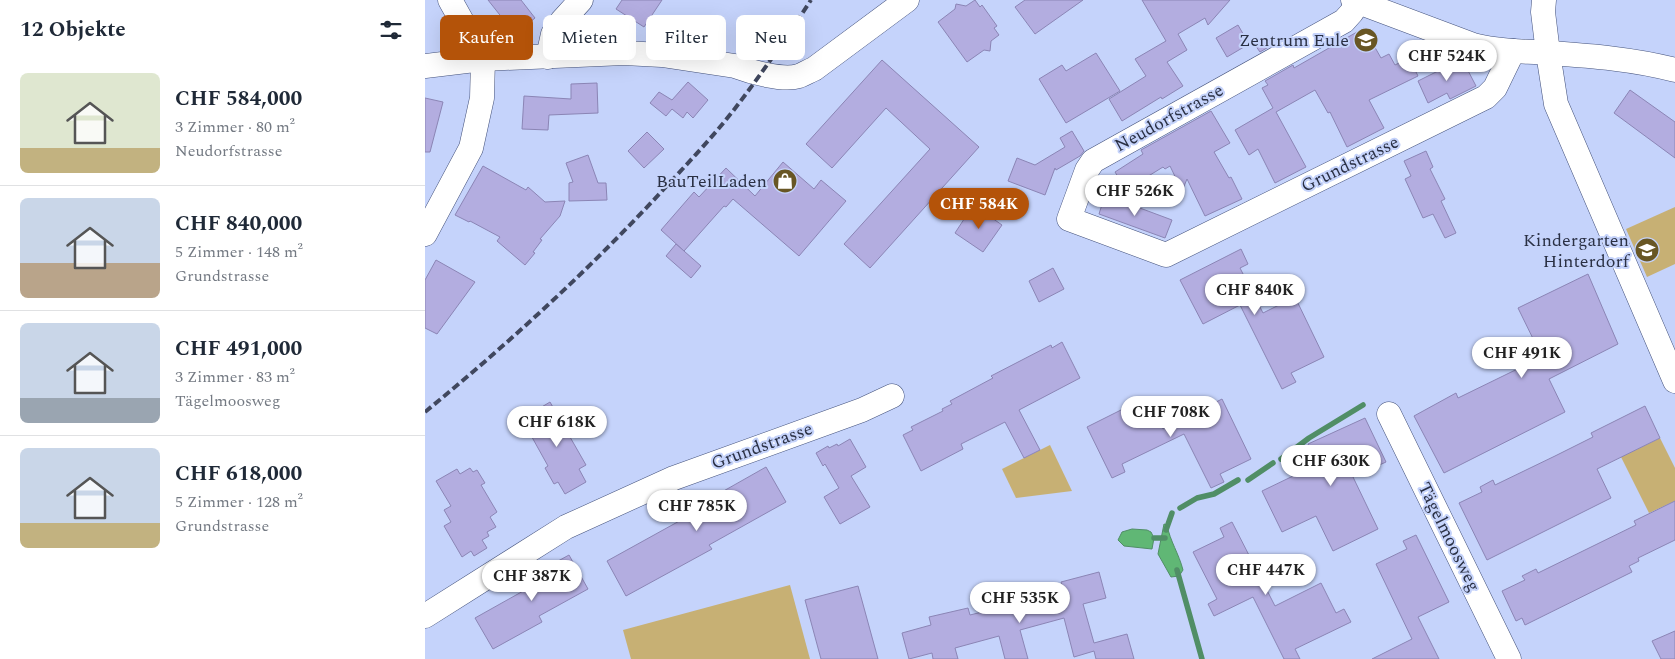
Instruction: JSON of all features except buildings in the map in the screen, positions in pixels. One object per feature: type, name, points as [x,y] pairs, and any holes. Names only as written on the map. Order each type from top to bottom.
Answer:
[{"type":"street","points":[[450,0],[458,15]]},
{"type":"street","points":[[567,15],[581,0]]},
{"type":"street","points":[[636,54],[662,55],[735,66],[745,70],[774,75],[799,76],[814,69],[907,0]]},
{"type":"street","points":[[1544,0],[1543,12],[1547,53],[1556,104],[1675,381]]},
{"type":"street","points":[[1355,1],[1473,46],[1493,51],[1547,53],[1648,63],[1675,70]]},
{"type":"street","name":"Neudorfstrasse","points":[[1166,255],[1069,219],[1087,170],[1093,160],[1344,21],[1352,12],[1355,1]]},
{"type":"street","name":"Grundstrasse","points":[[1166,255],[1486,97],[1495,88],[1513,51]]},
{"type":"street","points":[[425,66],[475,60]]},
{"type":"street","points":[[425,234],[471,148],[482,98],[483,60]]},
{"type":"street","name":"Grundstrasse","points":[[425,616],[567,526],[674,478],[862,410],[891,396]]},
{"type":"street","name":"Tägelmoosweg","points":[[1389,414],[1509,659]]},
{"type":"shaded area","name":"Kindergarten Hinterdorf","points":[[1675,207],[1675,264],[1647,277],[1626,229]]},
{"type":"shaded area","points":[[1660,438],[1675,468],[1675,501],[1649,513],[1621,457]]},
{"type":"shaded area","points":[[1050,445],[1072,491],[1016,498],[1002,469]]},
{"type":"shaded area","points":[[1164,524],[1167,525],[1183,570],[1179,576],[1171,577],[1158,554]]},
{"type":"shaded area","points":[[1132,529],[1151,532],[1154,538],[1152,549],[1124,546],[1118,540],[1122,532]]},
{"type":"shaded area","points":[[790,585],[810,659],[631,659],[623,630]]},
{"type":"waterway","points":[[1281,459],[1309,438],[1363,405]]},
{"type":"waterway","points":[[1248,480],[1273,463]]},
{"type":"waterway","points":[[1180,508],[1197,498],[1214,494],[1238,480]]},
{"type":"waterway","points":[[1166,530],[1172,513]]},
{"type":"waterway","points":[[1154,538],[1165,538]]},
{"type":"waterway","points":[[1177,570],[1202,659]]},
{"type":"railway","points":[[425,412],[548,305],[635,220],[733,111],[811,0]]},
{"type":"place","name":"Zentrum Eule","points":[[1366,40]]},
{"type":"place","name":"BauTeilLaden","points":[[785,181]]},
{"type":"place","name":"Kindergarten Hinterdorf","points":[[1647,250]]}]
